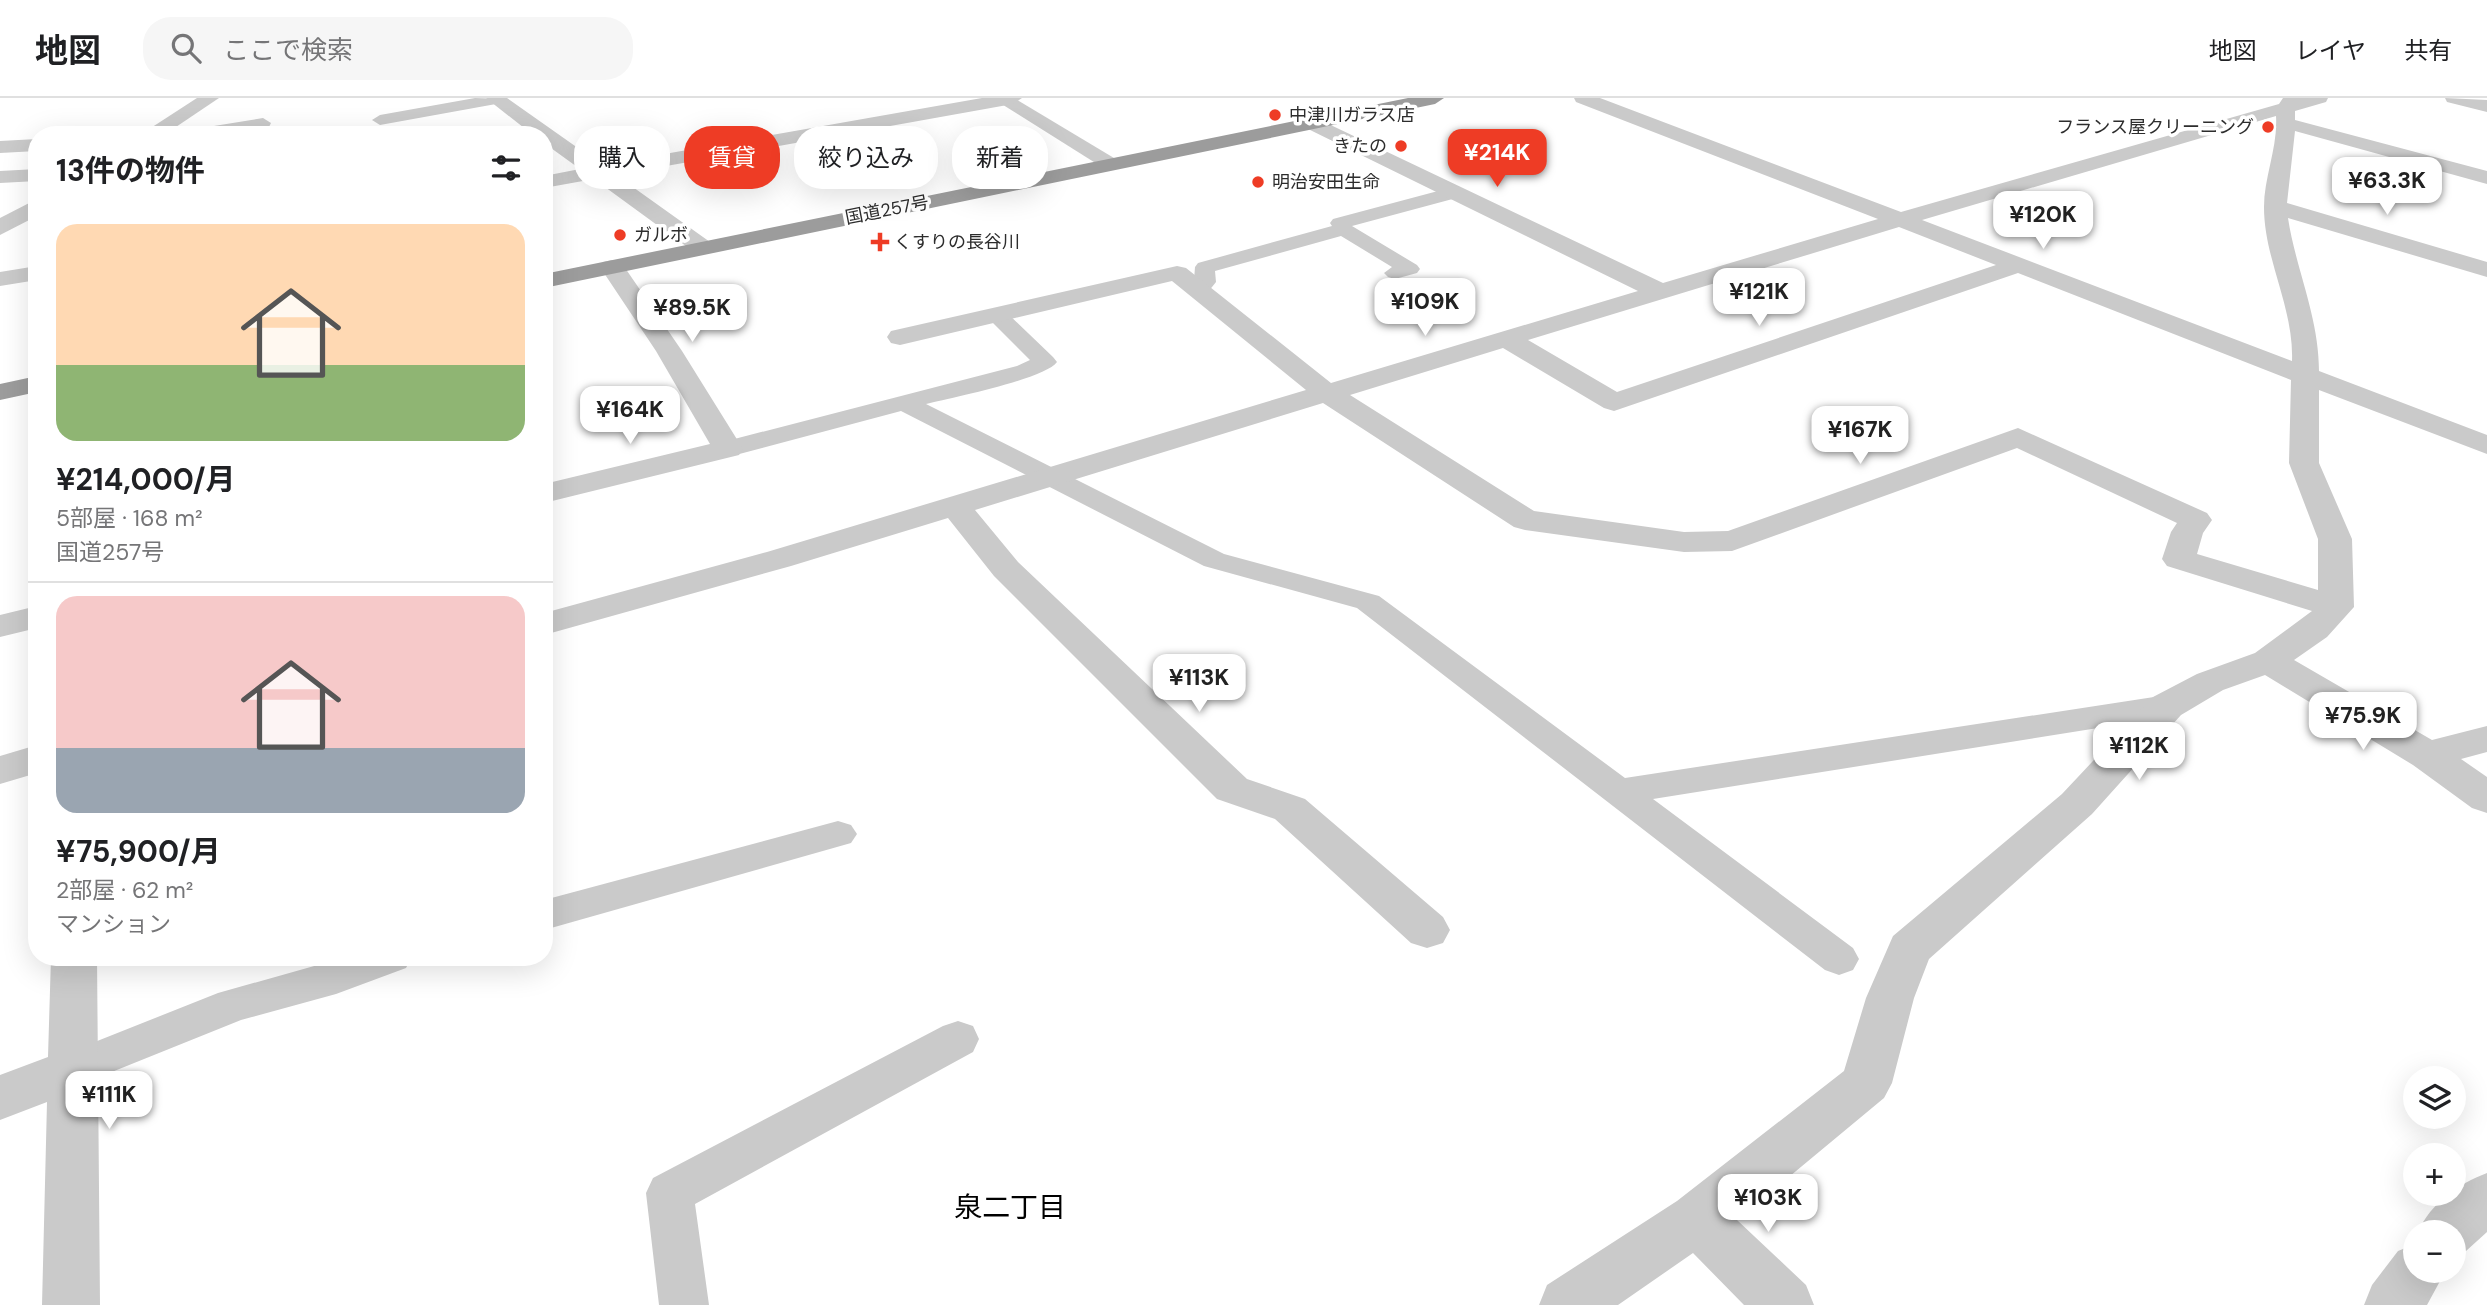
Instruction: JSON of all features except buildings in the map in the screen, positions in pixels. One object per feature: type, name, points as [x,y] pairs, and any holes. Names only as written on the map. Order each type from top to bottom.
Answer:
[{"type":"highway","name":"国道257号","points":[[553,279],[1435,98]]},
{"type":"highway","points":[[0,391],[28,386]]},
{"type":"street","points":[[165,126],[210,98]]},
{"type":"street","points":[[495,98],[535,126]]},
{"type":"street","points":[[1583,98],[2487,445]]},
{"type":"street","points":[[2454,98],[2487,106]]},
{"type":"street","points":[[670,160],[1006,99],[1112,165]]},
{"type":"street","points":[[1568,1305],[1697,1219],[1866,1083],[1890,998],[1909,949],[2077,804],[2167,706],[2210,682],[2268,660],[2314,629],[2336,607],[2334,539],[2304,463],[2306,345],[2295,289],[2281,248],[2275,206],[2295,107]]},
{"type":"street","points":[[553,622],[779,559],[1898,220],[2295,107],[2487,178]]},
{"type":"street","points":[[1311,123],[1663,293]]},
{"type":"street","points":[[553,139],[574,154]]},
{"type":"street","points":[[0,147],[28,145]]},
{"type":"street","points":[[0,177],[28,175]]},
{"type":"street","points":[[553,181],[574,177]]},
{"type":"street","points":[[623,189],[702,247]]},
{"type":"street","points":[[2275,206],[2487,270]]},
{"type":"street","points":[[0,228],[28,211]]},
{"type":"street","points":[[1507,339],[1614,402],[2016,266]]},
{"type":"street","points":[[553,492],[728,449],[669,351],[612,267]]},
{"type":"street","points":[[900,337],[1177,272],[1325,392],[1525,520],[1684,542],[1731,541],[2018,437],[2196,520],[2187,532],[2179,559],[2336,607]]},
{"type":"street","points":[[0,279],[28,274]]},
{"type":"street","points":[[954,505],[1006,569],[1232,789],[1290,809],[1427,930]]},
{"type":"street","points":[[0,626],[28,619]]},
{"type":"street","points":[[2268,660],[2427,755],[2487,798]]},
{"type":"street","points":[[2427,755],[2487,739]]},
{"type":"street","points":[[0,770],[28,762]]},
{"type":"street","points":[[71,1305],[74,966]]},
{"type":"street","points":[[0,1098],[72,1070]]},
{"type":"street","points":[[2460,1220],[2487,1198]]},
{"type":"street","points":[[1697,1219],[1784,1305]]},
{"type":"street","points":[[2393,1305],[2409,1283]]},
{"type":"lane","points":[[380,120],[495,98]]},
{"type":"lane","points":[[244,126],[263,123]]},
{"type":"lane","points":[[1395,273],[1410,269],[1345,229],[1340,223],[1453,192]]},
{"type":"lane","points":[[1197,289],[1205,282],[1205,267],[1345,229]]},
{"type":"lane","points":[[728,449],[1025,371],[1045,362],[996,315]]},
{"type":"lane","points":[[904,403],[1214,560],[1368,602],[1839,959]]},
{"type":"lane","points":[[1617,792],[2167,706]]},
{"type":"lane","points":[[553,913],[838,834]]},
{"type":"lane","points":[[72,1070],[233,1006],[335,978],[368,966]]},
{"type":"lane","points":[[684,1305],[670,1193],[958,1039]]},
{"type":"place","name":"中津川ガラス店","points":[[1275,115]]},
{"type":"place","name":"フランス屋クリーニング","points":[[2268,127]]},
{"type":"place","name":"きたの","points":[[1401,146]]},
{"type":"place","name":"明治安田生命","points":[[1258,182]]},
{"type":"place","name":"ガルボ","points":[[620,235]]},
{"type":"place","name":"くすりの長谷川","points":[[880,242]]},
{"type":"district","name":"泉二丁目","points":[[1010,1207]]}]
